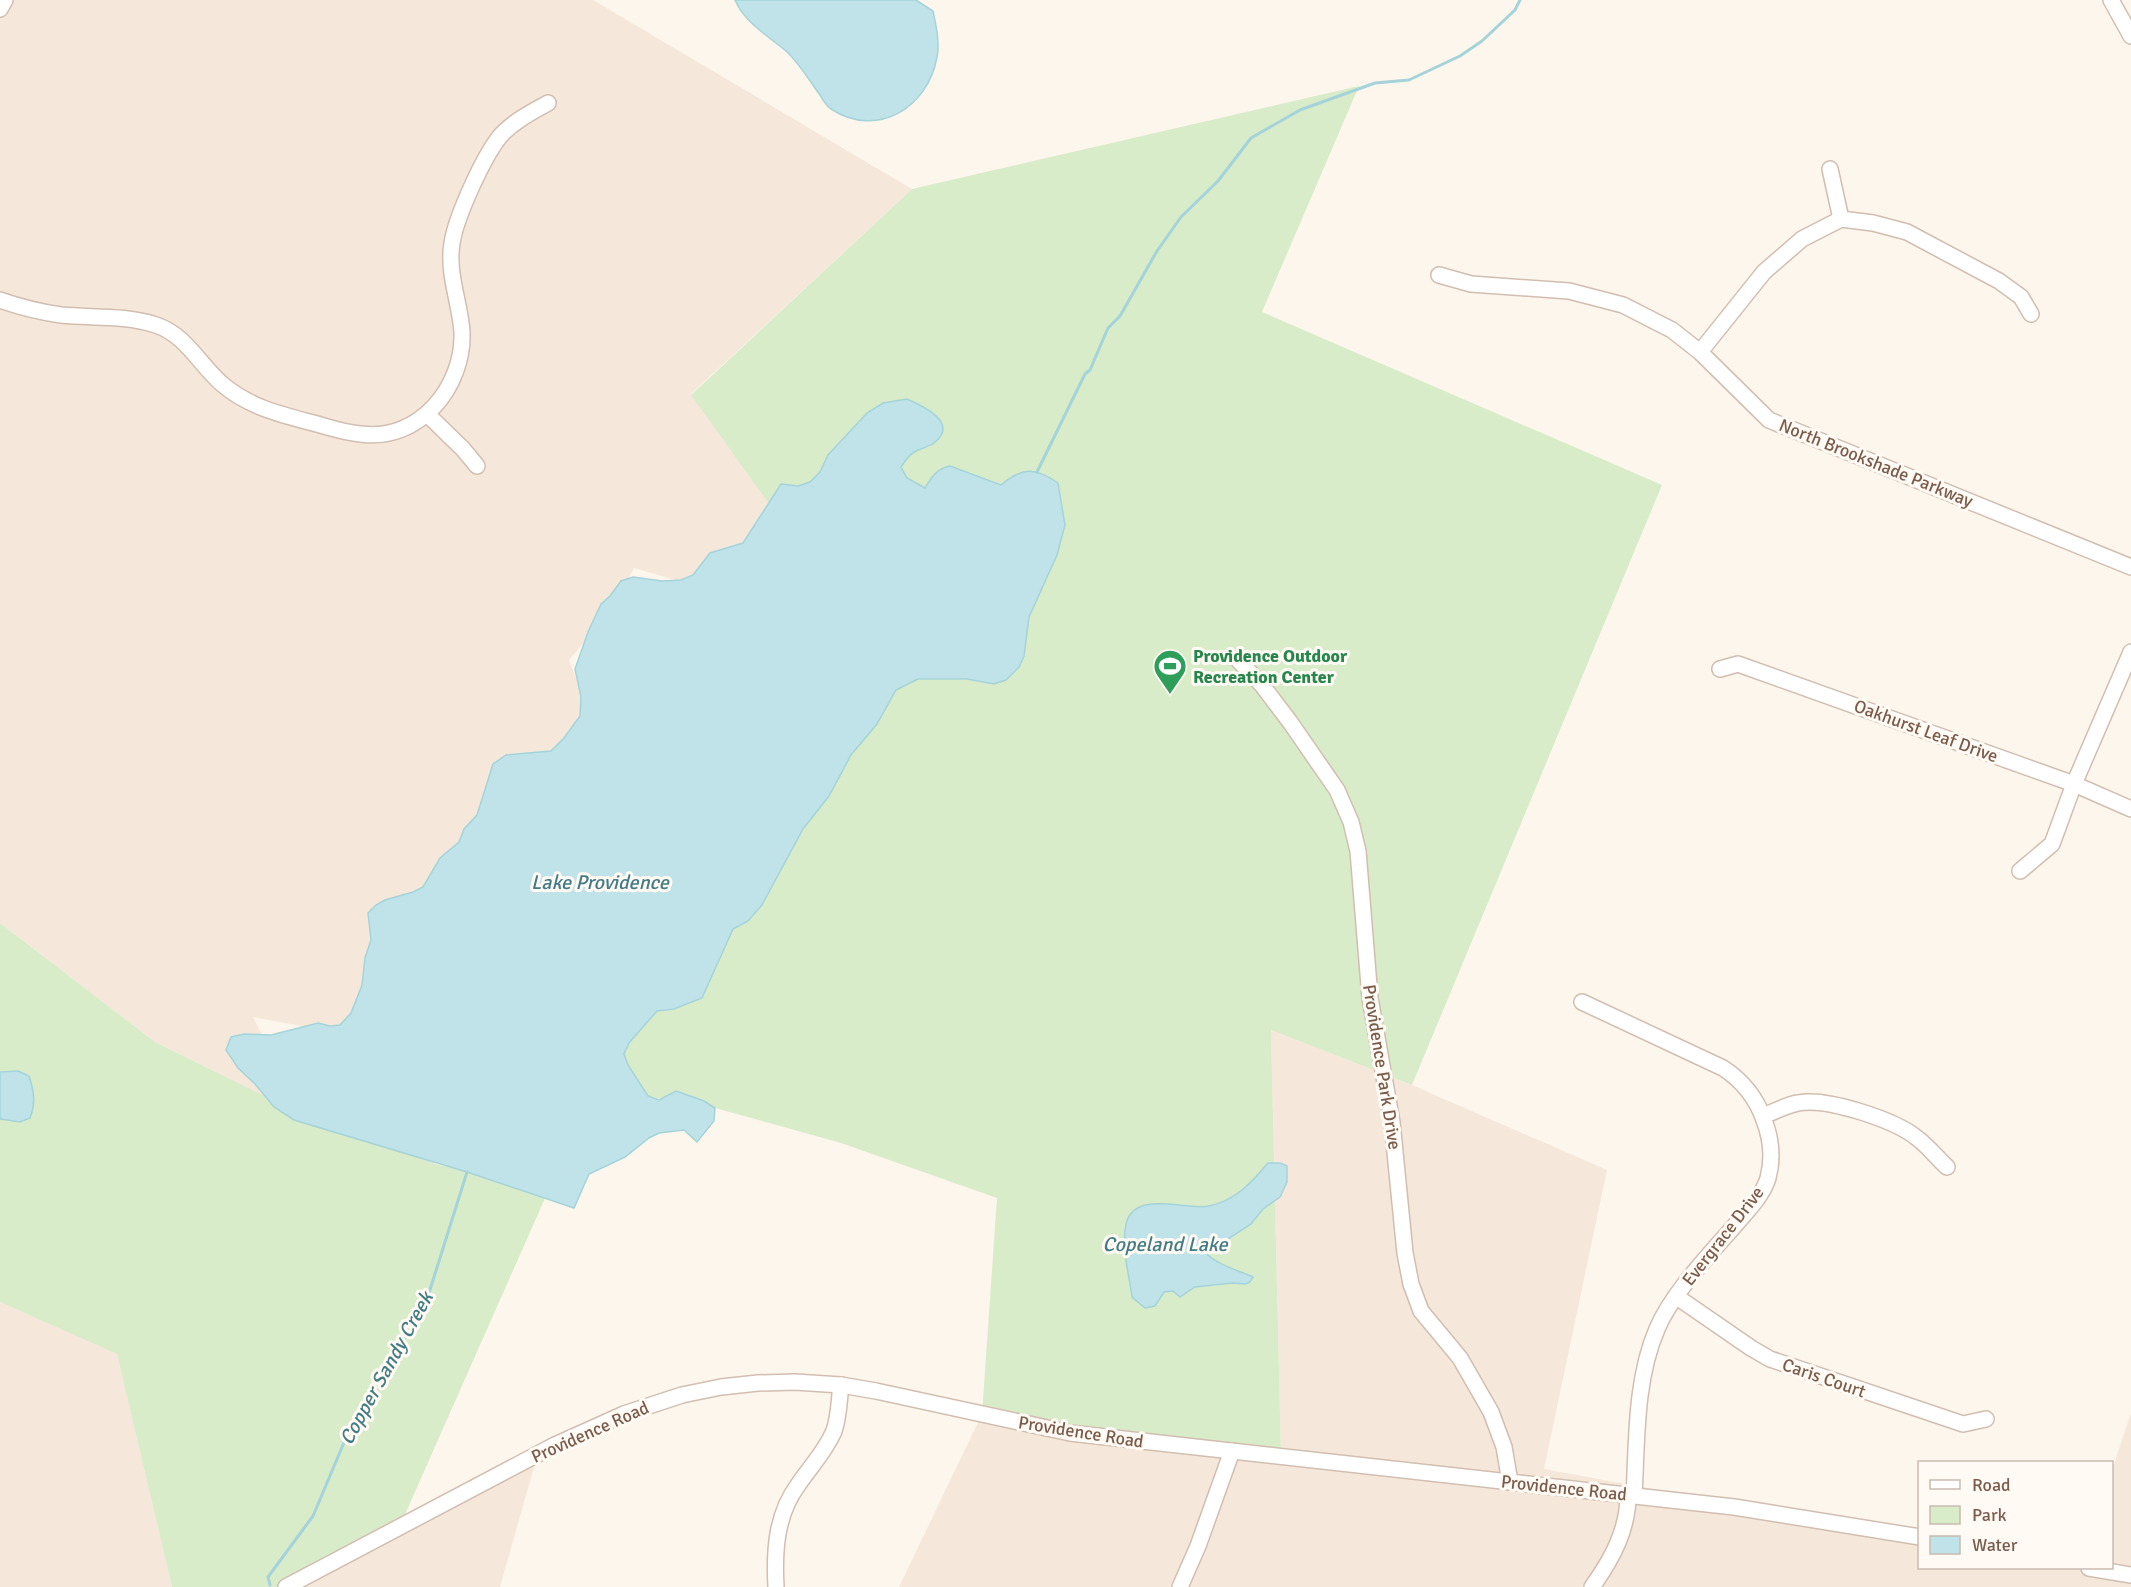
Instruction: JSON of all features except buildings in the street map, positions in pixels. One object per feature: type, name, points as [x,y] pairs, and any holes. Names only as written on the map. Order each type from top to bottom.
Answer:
[{"type":"street","points":[[0,9],[5,0]]},
{"type":"street","points":[[2111,0],[2125,12],[2131,36]]},
{"type":"street","points":[[0,300],[45,312],[99,316],[156,325],[183,340],[210,372],[233,393],[260,408],[348,432],[371,435],[394,432],[409,426],[434,408],[457,368],[462,332],[451,274],[451,258],[462,208],[492,147],[501,135],[513,124],[548,103]]},
{"type":"street","points":[[1830,169],[1841,219]]},
{"type":"street","points":[[1700,352],[1764,272],[1802,239],[1841,219],[1874,223],[1907,232],[1999,281],[2021,297],[2031,314]]},
{"type":"street","name":"North Brookshade Parkway","points":[[1439,275],[1471,284],[1569,291],[1623,305],[1672,330],[1700,352],[1769,420],[2131,567]]},
{"type":"street","points":[[426,414],[463,448],[477,466]]},
{"type":"street","points":[[2020,872],[2052,844],[2074,784],[2131,652]]},
{"type":"street","name":"Providence Park Drive","points":[[1239,661],[1263,685],[1290,722],[1337,790],[1351,822],[1358,851],[1371,998],[1392,1122],[1405,1253],[1411,1284],[1420,1311],[1460,1359],[1491,1412],[1504,1447],[1510,1482]]},
{"type":"street","name":"Oakhurst Leaf Drive","points":[[1720,669],[1738,664],[2074,784],[2131,809]]},
{"type":"street","name":"Evergrace Drive","points":[[1582,1002],[1723,1068],[1737,1077],[1757,1101],[1769,1133],[1770,1157],[1767,1179],[1756,1200],[1677,1297],[1657,1327],[1644,1365],[1631,1495],[1624,1530],[1602,1573],[1592,1587]]},
{"type":"street","points":[[1763,1116],[1797,1103],[1815,1102],[1835,1105],[1873,1117],[1917,1137],[1947,1167]]},
{"type":"street","name":"Caris Court","points":[[1677,1297],[1770,1359],[1963,1424],[1986,1419]]},
{"type":"street","name":"Providence Road","points":[[286,1587],[555,1445],[624,1414],[652,1404],[721,1387],[758,1383],[795,1382],[841,1385],[876,1390],[1070,1433],[1734,1507],[1918,1537]]},
{"type":"street","points":[[776,1587],[775,1565],[780,1522],[796,1487],[828,1444],[835,1428],[841,1385]]},
{"type":"street","points":[[1180,1587],[1202,1536],[1232,1451]]},
{"type":"street","points":[[2095,1569],[2131,1575]]},
{"type":"shaded area","points":[[0,0],[593,0],[912,189],[691,394],[769,504],[730,564],[679,581],[634,568],[608,614],[569,660],[593,722],[481,839],[339,1040],[306,1027],[253,1017],[277,1065],[295,1111],[155,1042],[0,923]]},
{"type":"shaded area","points":[[1271,1030],[1412,1085],[1607,1170],[1544,1469],[1918,1538],[1918,1569],[2113,1569],[2113,1467],[2131,1413],[2131,1587],[899,1587],[982,1414],[1281,1458]]},
{"type":"shaded area","points":[[0,1302],[117,1353],[172,1587],[0,1587]]},
{"type":"shaded area","points":[[536,1460],[500,1587],[283,1587]]},
{"type":"green space","points":[[1359,86],[1262,312],[1662,485],[1412,1085],[1271,1030],[1281,1458],[982,1414],[997,1198],[841,1143],[699,1102],[648,1096],[628,1065],[624,1054],[629,1043],[657,1011],[674,1009],[702,997],[733,929],[748,921],[763,905],[803,829],[829,796],[851,755],[877,724],[896,690],[918,679],[967,679],[994,684],[1024,656],[1029,617],[1057,555],[1065,525],[1011,476],[1001,485],[950,466],[933,475],[925,488],[907,478],[901,467],[913,452],[931,446],[907,399],[883,403],[828,455],[820,472],[810,482],[798,486],[781,484],[769,504],[691,395],[912,189]]},
{"type":"green space","points":[[0,923],[155,1042],[295,1111],[438,1165],[550,1187],[403,1519],[283,1587],[172,1587],[117,1354],[0,1302]]},
{"type":"water","points":[[735,0],[916,0],[933,11],[938,46],[932,75],[912,104],[898,113],[882,119],[866,121],[848,117],[831,109],[825,103],[795,60],[750,22]]},
{"type":"water","name":"Lake Providence","points":[[907,399],[936,416],[943,429],[941,436],[934,443],[909,456],[901,467],[907,478],[925,488],[938,471],[950,466],[1001,485],[1022,472],[1029,471],[1050,478],[1058,483],[1065,525],[1057,555],[1029,617],[1024,656],[1019,667],[1006,680],[994,684],[967,679],[918,679],[896,690],[877,724],[851,755],[829,796],[803,829],[762,905],[748,921],[733,929],[702,998],[674,1009],[657,1011],[629,1043],[624,1054],[628,1065],[648,1096],[659,1100],[676,1091],[704,1101],[715,1108],[714,1121],[697,1142],[684,1130],[659,1133],[649,1138],[625,1157],[589,1174],[574,1208],[467,1172],[294,1120],[274,1107],[238,1068],[226,1050],[231,1037],[244,1034],[271,1035],[318,1023],[330,1026],[340,1025],[351,1013],[362,985],[365,958],[371,940],[368,913],[385,900],[423,887],[440,858],[459,842],[464,829],[477,815],[493,764],[506,755],[551,751],[564,738],[580,716],[581,697],[575,669],[588,632],[601,604],[621,581],[633,577],[662,581],[681,580],[693,575],[710,553],[743,543],[781,484],[798,486],[810,482],[820,472],[828,455],[867,413],[883,403]]},
{"type":"water","points":[[18,1071],[29,1076],[34,1097],[32,1113],[30,1118],[20,1122],[0,1119],[0,1072]]},
{"type":"water","name":"Copeland Lake","points":[[1268,1163],[1280,1163],[1287,1166],[1287,1182],[1280,1197],[1263,1209],[1251,1224],[1219,1245],[1203,1250],[1219,1263],[1253,1277],[1250,1282],[1195,1287],[1180,1297],[1173,1291],[1164,1292],[1155,1306],[1145,1308],[1132,1297],[1124,1242],[1126,1224],[1131,1213],[1139,1207],[1150,1204],[1199,1207],[1227,1200],[1242,1190]]},
{"type":"waterway","name":"Copper Sandy Creek","points":[[1037,472],[1085,374],[1090,370],[1108,328],[1120,316],[1157,251],[1181,217],[1218,181],[1251,138],[1300,110],[1375,83],[1409,80],[1460,56],[1482,41],[1515,10],[1520,0]]},
{"type":"waterway","name":"Copper Sandy Creek","points":[[270,1585],[268,1577],[313,1516],[351,1426],[388,1361],[415,1324],[429,1293],[467,1172]]},
{"type":"place","name":"Providence Outdoor Recreation Center","points":[[1170,695]]}]
